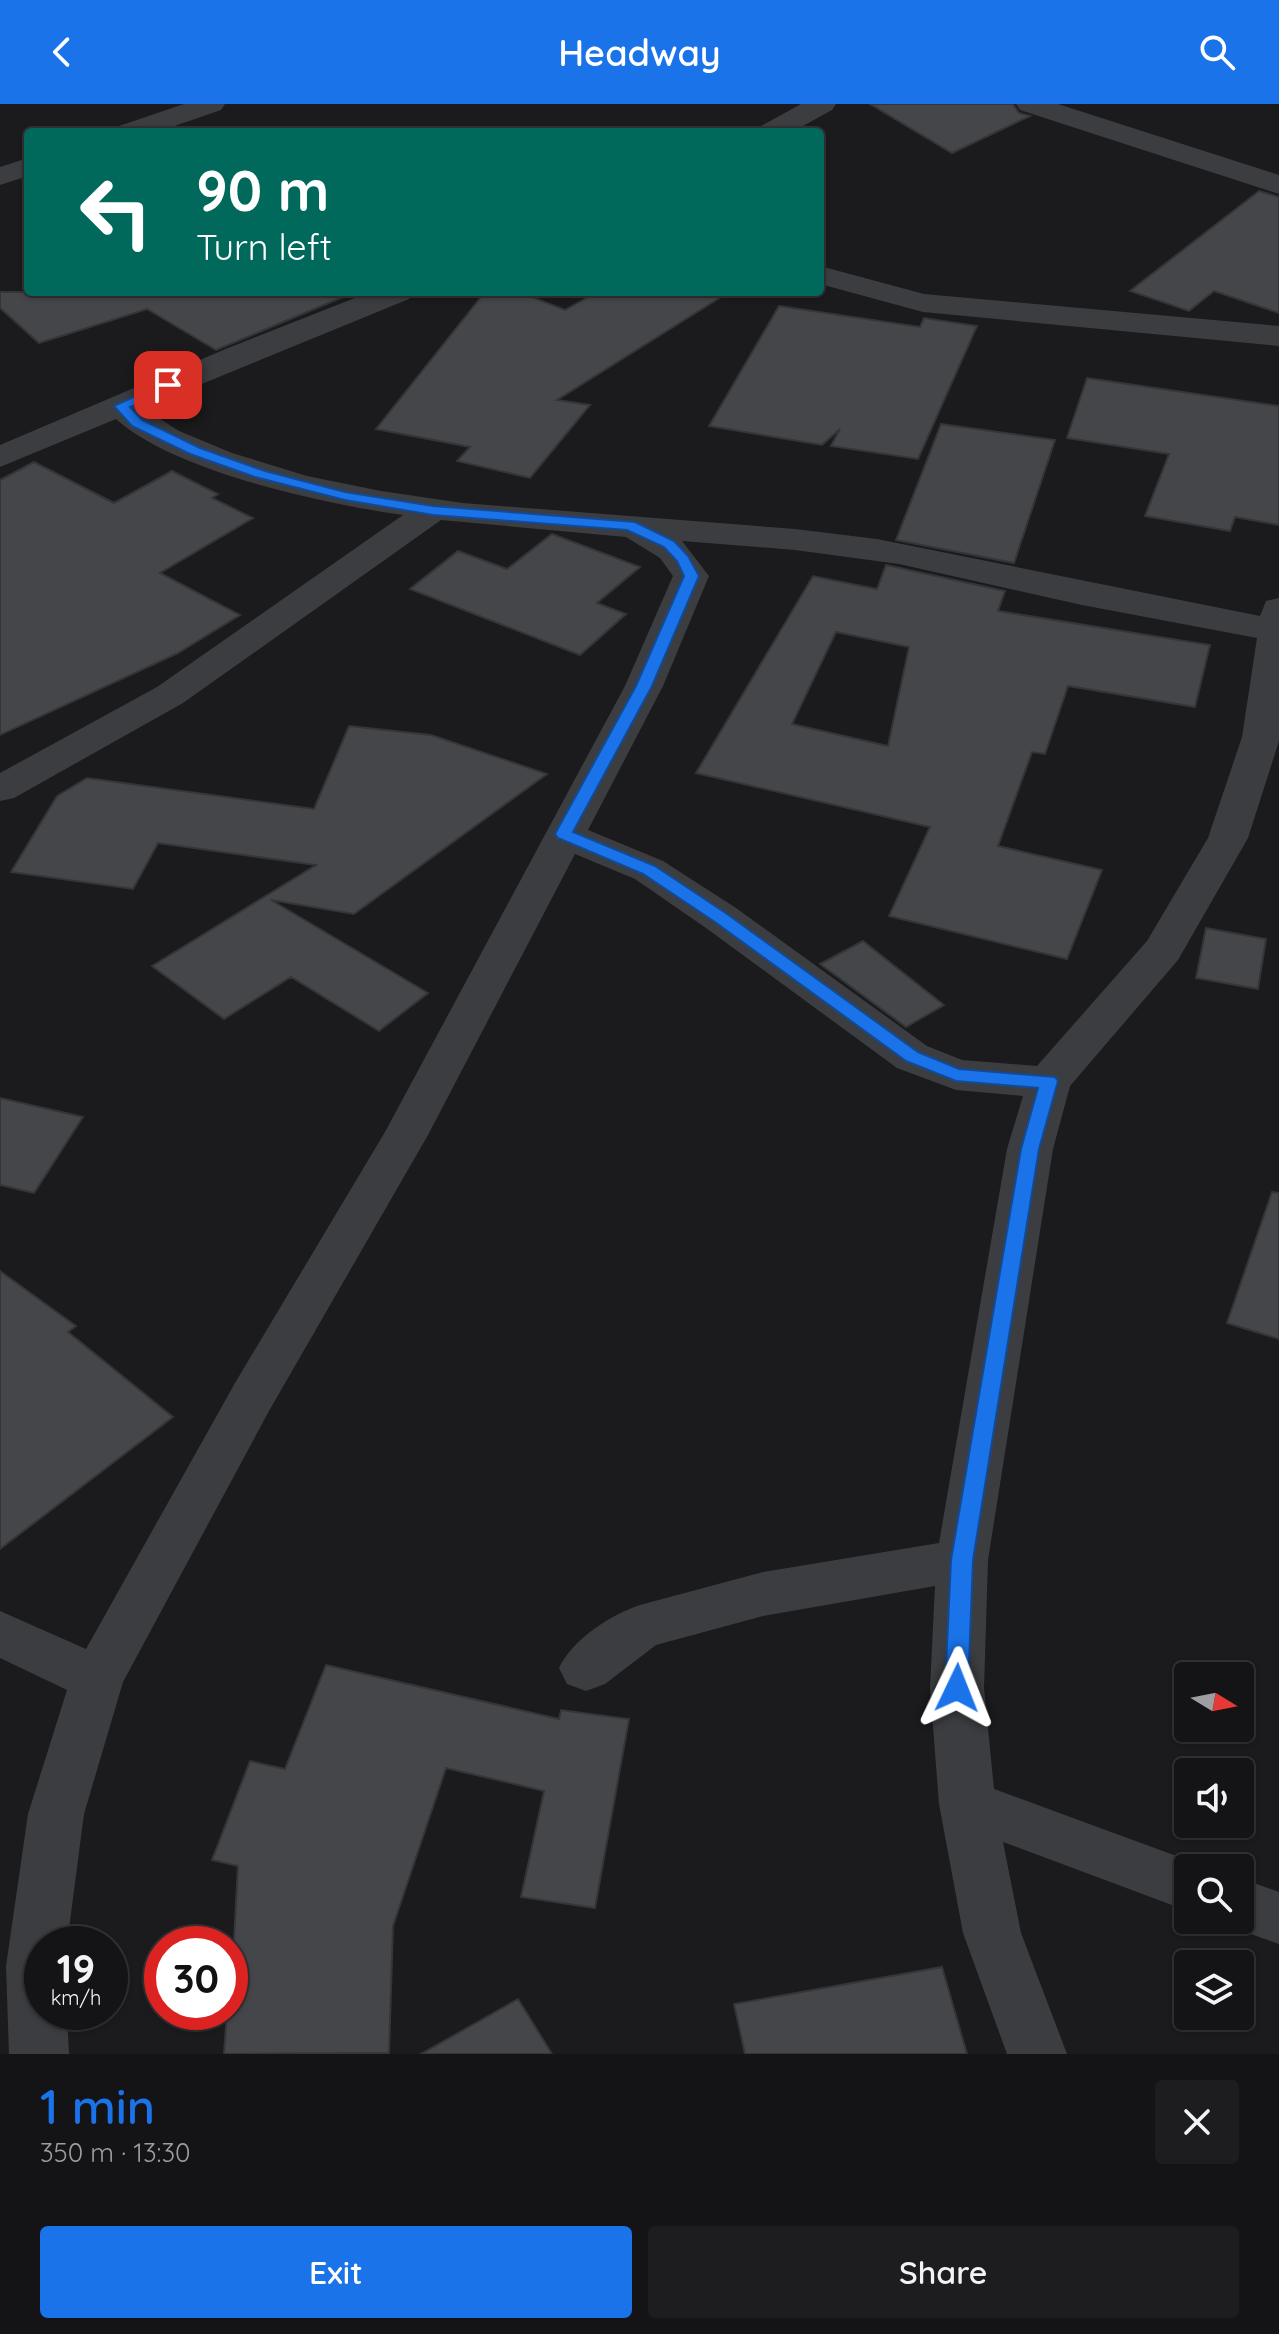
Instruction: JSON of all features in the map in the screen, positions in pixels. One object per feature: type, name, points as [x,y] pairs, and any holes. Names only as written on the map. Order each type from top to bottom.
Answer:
[{"type":"street","points":[[141,128],[211,104]]},
{"type":"street","points":[[778,128],[822,104]]},
{"type":"street","points":[[1030,104],[1279,185]]},
{"type":"street","points":[[0,176],[24,168]]},
{"type":"street","points":[[824,276],[923,303],[1279,336]]},
{"type":"street","points":[[0,457],[388,296]]},
{"type":"street","points":[[121,406],[137,423],[195,451],[260,474],[345,496],[433,510],[768,534],[880,550],[1098,597],[1278,624],[1261,737],[1228,838],[1163,950],[1049,1081],[1030,1149],[962,1560],[957,1688],[967,1804],[992,1933],[1037,2054]]},
{"type":"street","points":[[0,789],[170,695],[433,510]]},
{"type":"street","points":[[39,2054],[35,1966],[56,1814],[97,1679],[252,1397],[406,1135],[644,686],[691,576],[683,559],[669,544],[630,525]]},
{"type":"street","points":[[563,834],[649,870],[721,918],[912,1057],[956,1075],[1007,1081],[1049,1081]]},
{"type":"street","points":[[586,1668],[640,1627],[763,1594],[962,1560]]},
{"type":"street","points":[[0,1633],[97,1679]]},
{"type":"street","points":[[967,1804],[1174,1880]]},
{"type":"street","points":[[1254,1909],[1279,1918]]},
{"type":"building","points":[[870,104],[1013,104],[1019,113],[1030,116],[952,153]]},
{"type":"building","points":[[1259,191],[1279,197],[1279,313],[1214,291],[1189,311],[1130,291]]},
{"type":"building","points":[[0,292],[24,292],[24,296],[345,296],[216,350],[147,309],[39,343],[0,308]]},
{"type":"building","points":[[482,296],[529,296],[565,310],[590,296],[723,296],[557,400],[590,405],[530,478],[457,461],[470,447],[376,429]]},
{"type":"building","points":[[779,306],[920,327],[924,318],[977,326],[918,459],[831,446],[840,429],[822,445],[709,426]]},
{"type":"building","points":[[1087,378],[1279,406],[1279,525],[1235,517],[1230,531],[1145,516],[1169,454],[1067,438]]},
{"type":"building","points":[[941,424],[1055,440],[1014,563],[896,540]]},
{"type":"building","points":[[34,462],[114,503],[172,471],[218,494],[212,498],[253,518],[160,573],[240,615],[178,653],[0,735],[0,480]]},
{"type":"building","points":[[552,534],[640,567],[597,603],[626,614],[580,655],[410,589],[458,551],[507,569]]},
{"type":"building","points":[[886,565],[1005,591],[998,611],[1210,645],[1195,707],[1068,686],[1045,754],[1032,752],[998,846],[1102,870],[1067,959],[889,916],[930,827],[696,773],[813,576],[877,589]],"holes":[[[836,632],[909,647],[888,746],[792,724]]]},
{"type":"building","points":[[349,726],[431,735],[547,774],[354,914],[271,900],[428,993],[379,1031],[291,977],[224,1019],[152,966],[316,865],[158,843],[133,889],[11,872],[57,796],[87,778],[314,809]]},
{"type":"building","points":[[1206,928],[1266,939],[1258,989],[1196,978]]},
{"type":"building","points":[[863,941],[944,1005],[906,1027],[820,964]]},
{"type":"building","points":[[0,1098],[83,1117],[34,1193],[0,1185]]},
{"type":"building","points":[[1272,1192],[1279,1193],[1279,1339],[1227,1323]]},
{"type":"building","points":[[0,1271],[76,1326],[68,1332],[173,1417],[0,1549]]},
{"type":"building","points":[[326,1665],[559,1719],[561,1710],[629,1719],[595,1908],[521,1897],[544,1791],[446,1768],[393,1926],[389,2053],[224,2054],[226,2030],[248,2030],[248,1926],[235,1926],[238,1866],[212,1860],[250,1761],[285,1769]]},
{"type":"building","points":[[942,1967],[967,2054],[745,2054],[734,2004]]},
{"type":"building","points":[[518,1999],[552,2054],[421,2054]]},
{"type":"route","points":[[168,385],[121,406],[137,423],[195,451],[260,474],[345,496],[433,510],[630,525],[669,544],[683,559],[691,576],[644,686],[563,834],[649,870],[721,918],[912,1057],[956,1075],[1007,1081],[1049,1081],[1030,1149],[962,1560],[957,1688]]}]
